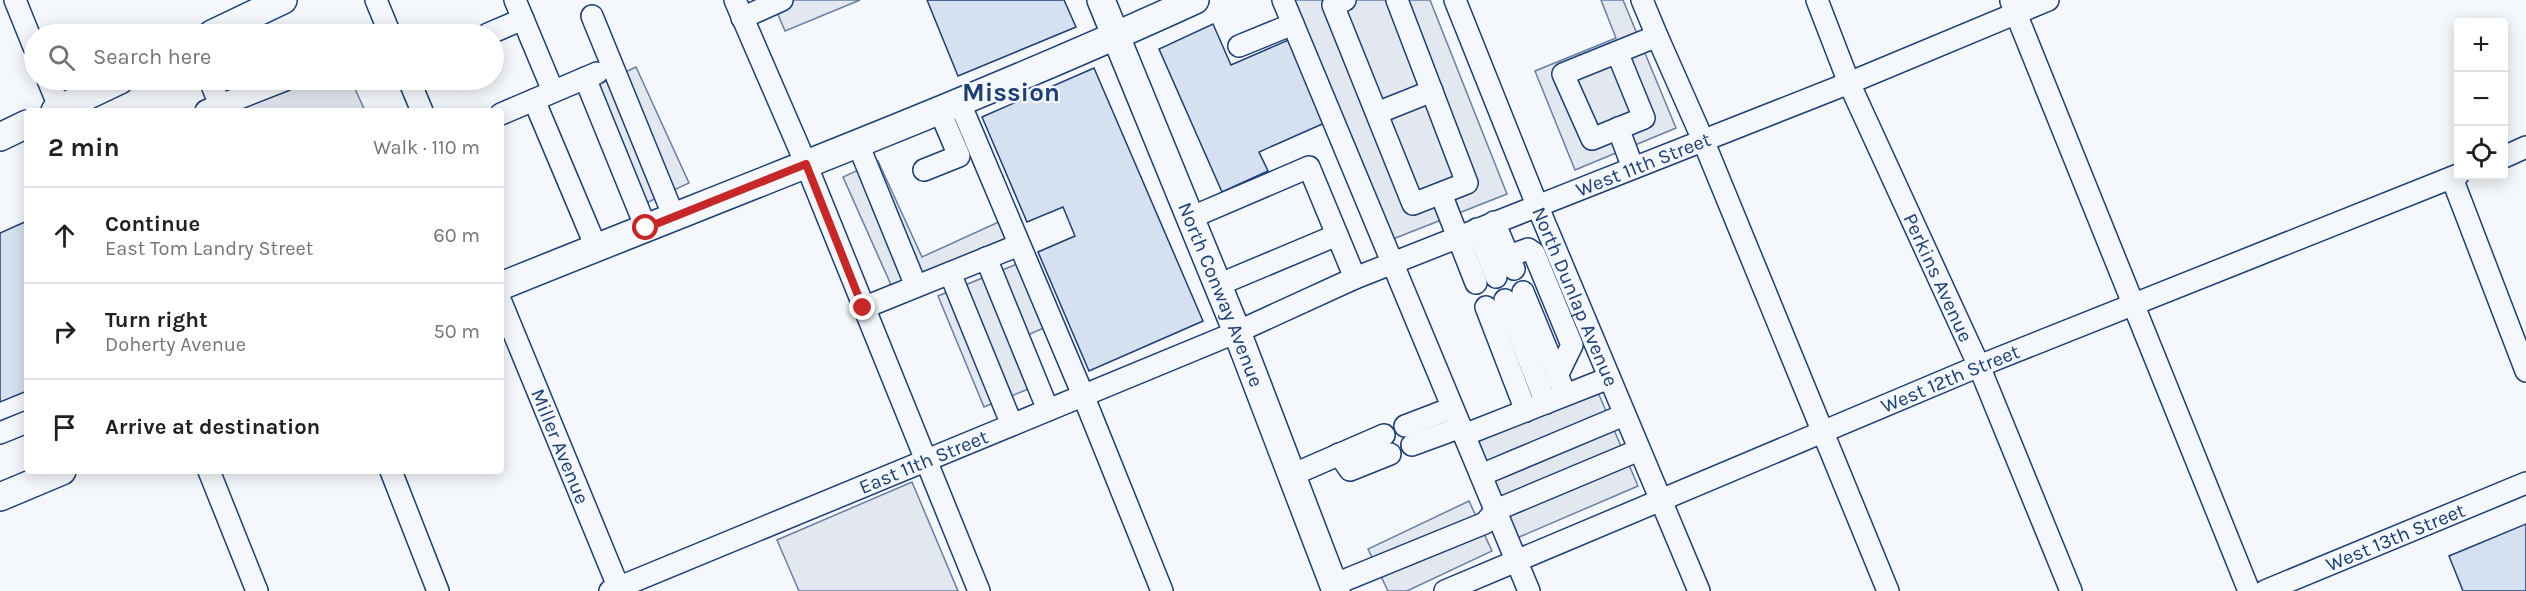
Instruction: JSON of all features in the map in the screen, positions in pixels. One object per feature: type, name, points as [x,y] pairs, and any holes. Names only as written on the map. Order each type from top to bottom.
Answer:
[{"type":"main road","points":[[233,24],[283,0]]},
{"type":"main road","name":"North Conway Avenue","points":[[1101,0],[1237,332],[1335,588]]},
{"type":"main road","points":[[504,285],[858,144],[1116,36],[1195,0]]},
{"type":"main road","points":[[61,108],[99,90]]},
{"type":"main road","points":[[0,137],[24,125]]},
{"type":"main road","points":[[0,496],[55,474]]},
{"type":"street","points":[[15,0],[25,24]]},
{"type":"street","points":[[376,0],[386,24]]},
{"type":"street","points":[[782,0],[738,9],[806,164],[979,591]]},
{"type":"street","points":[[1283,0],[1529,591]]},
{"type":"street","points":[[1345,0],[1333,4],[1413,204],[1467,183],[1397,0]]},
{"type":"street","name":"North Dunlap Avenue","points":[[1455,0],[1624,415],[1700,591]]},
{"type":"street","points":[[1642,0],[1703,140],[1888,591]]},
{"type":"street","name":"Perkins Avenue","points":[[1817,0],[1850,83],[1979,366],[2071,591]]},
{"type":"street","name":"West 11th Street","points":[[1237,332],[1355,278],[1850,83],[2013,7],[2048,0]]},
{"type":"street","points":[[2013,7],[2249,591]]},
{"type":"street","points":[[501,24],[519,10],[544,95],[596,248]]},
{"type":"street","points":[[592,16],[674,217]]},
{"type":"street","points":[[1239,46],[1293,24]]},
{"type":"street","points":[[1617,52],[1644,118],[1592,139],[1563,74],[1617,52],[1657,36]]},
{"type":"street","points":[[504,113],[612,66]]},
{"type":"street","points":[[585,78],[646,228]]},
{"type":"street","points":[[51,90],[56,108]]},
{"type":"street","points":[[212,90],[216,108]]},
{"type":"street","points":[[218,108],[261,90]]},
{"type":"street","points":[[413,90],[421,108]]},
{"type":"street","points":[[1377,113],[1432,91]]},
{"type":"street","points":[[924,170],[959,156],[949,105]]},
{"type":"street","points":[[949,105],[1019,244],[1083,394],[1162,591]]},
{"type":"street","points":[[1618,128],[1633,168]]},
{"type":"street","points":[[858,144],[916,286]]},
{"type":"street","points":[[2508,155],[2526,147]]},
{"type":"street","points":[[1190,218],[1309,167],[1355,278]]},
{"type":"street","name":"West 12th Street","points":[[1445,591],[1979,366],[2454,176]]},
{"type":"street","points":[[2456,180],[2526,371]]},
{"type":"street","points":[[1441,194],[1476,229],[1499,271]]},
{"type":"street","points":[[1476,229],[1499,271]]},
{"type":"street","points":[[1218,285],[1337,235]]},
{"type":"street","points":[[863,308],[1019,244]]},
{"type":"street","points":[[1499,271],[1528,249],[1534,253],[1572,345],[1549,396]]},
{"type":"street","points":[[986,258],[1048,410]]},
{"type":"street","points":[[950,273],[1012,425]]},
{"type":"street","points":[[1549,396],[1505,300],[1549,396]]},
{"type":"street","name":"Miller Avenue","points":[[504,310],[616,590]]},
{"type":"street","name":"East 11th Street","points":[[616,590],[1083,394],[1237,332]]},
{"type":"street","points":[[1452,408],[1409,436],[1463,431],[1549,396],[1609,378]]},
{"type":"street","points":[[1481,475],[1624,415]]},
{"type":"street","points":[[0,433],[24,423]]},
{"type":"street","points":[[1292,475],[1339,454],[1387,444]]},
{"type":"street","points":[[1335,588],[1485,523],[1496,510],[1639,450]]},
{"type":"street","points":[[210,474],[256,591]]},
{"type":"street","points":[[392,474],[438,591]]},
{"type":"street","name":"West 13th Street","points":[[2265,591],[2526,483]]},
{"type":"shaded area","points":[[772,0],[860,0],[785,31]]},
{"type":"shaded area","points":[[1294,0],[1430,0],[1507,194],[1388,241]]},
{"type":"shaded area","points":[[1601,0],[1623,0],[1676,128],[1575,170],[1535,71],[1616,38]]},
{"type":"shaded area","points":[[636,67],[689,183],[644,204],[591,88]]},
{"type":"shaded area","points":[[233,90],[356,90],[364,108],[241,108]]},
{"type":"shaded area","points":[[878,161],[922,257],[1003,220],[1013,242],[896,296],[843,177]]},
{"type":"shaded area","points":[[1022,262],[1048,326],[1012,342],[1031,388],[984,407],[938,296]]},
{"type":"shaded area","points":[[1594,383],[1638,486],[1510,541],[1466,438]]},
{"type":"shaded area","points":[[912,482],[958,591],[799,591],[777,540]]},
{"type":"shaded area","points":[[1469,501],[1492,551],[1407,591],[1388,591],[1368,549]]},
{"type":"building","points":[[927,0],[1064,0],[1076,27],[958,76]]},
{"type":"building","points":[[1213,24],[1231,65],[1293,38],[1329,121],[1259,152],[1268,171],[1222,192],[1159,49]]},
{"type":"building","points":[[1094,68],[1203,321],[1089,371],[1038,252],[1075,236],[1063,207],[1027,222],[982,117]]},
{"type":"building","points":[[24,222],[24,392],[0,402],[0,233]]},
{"type":"building","points":[[2526,524],[2526,591],[2463,591],[2449,556]]},
{"type":"district","name":"Mission","points":[[1011,92]]},
{"type":"route","points":[[646,228],[806,164],[863,308]]}]
